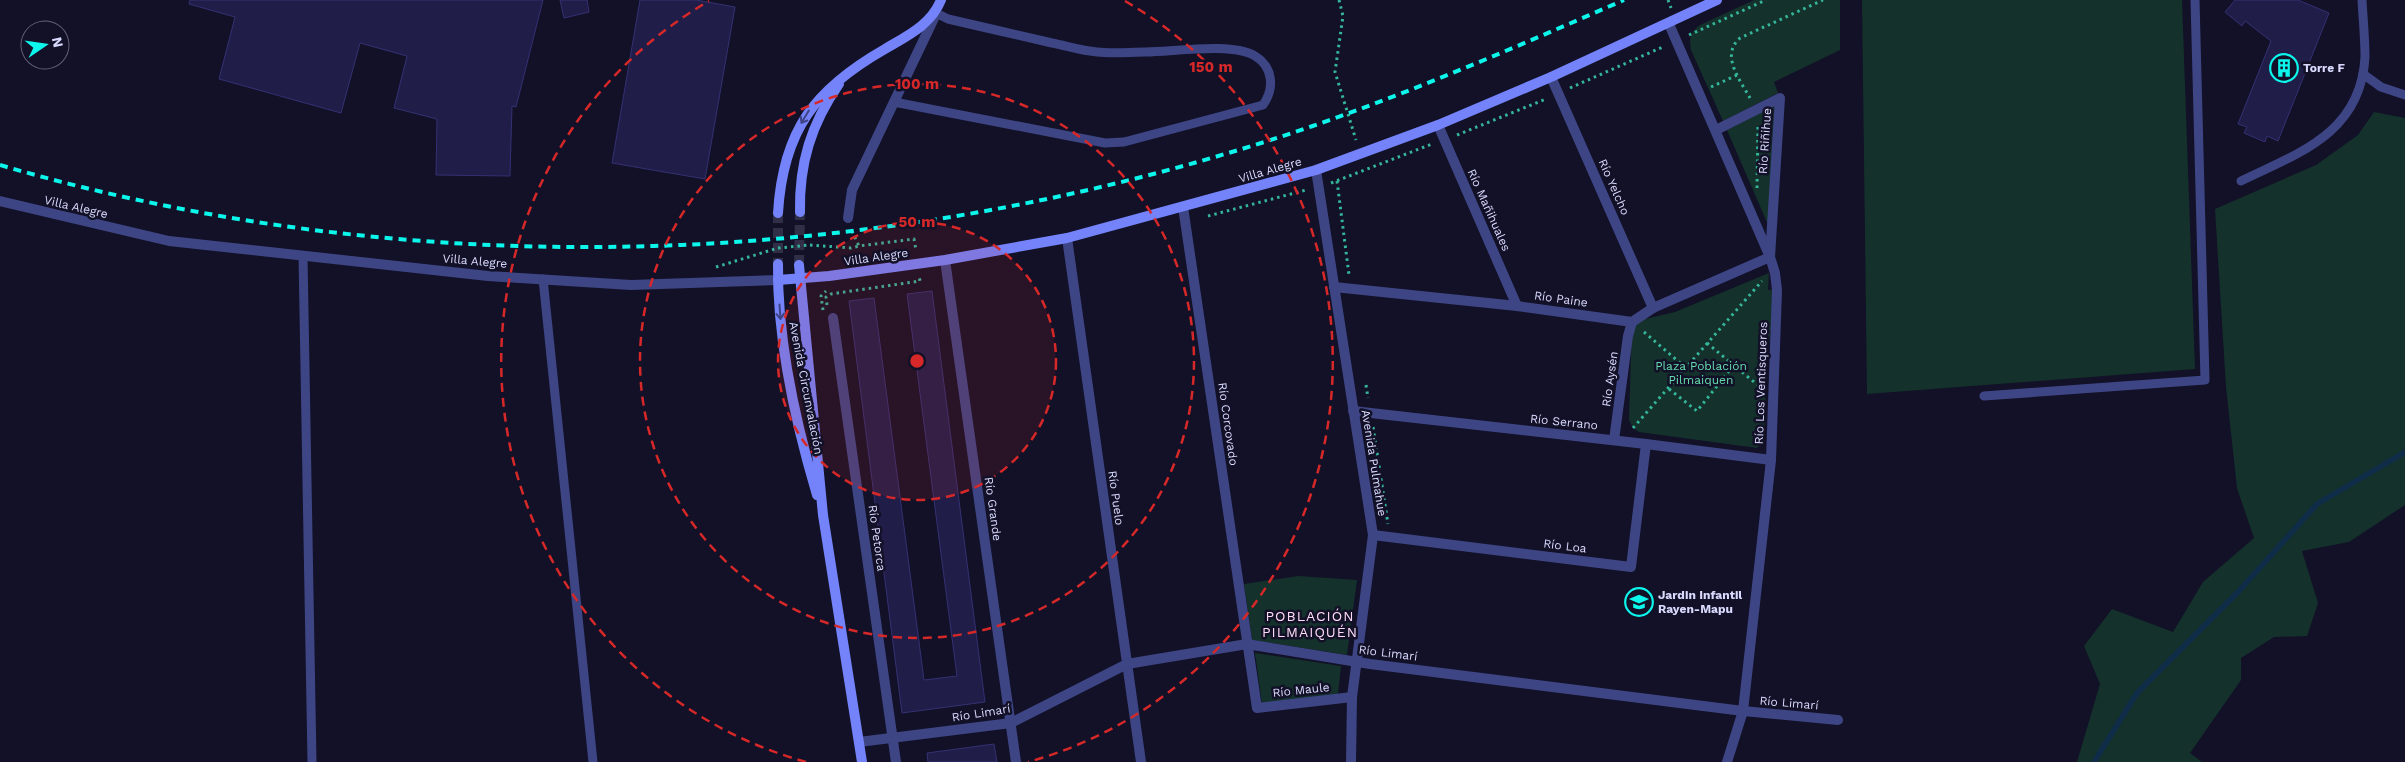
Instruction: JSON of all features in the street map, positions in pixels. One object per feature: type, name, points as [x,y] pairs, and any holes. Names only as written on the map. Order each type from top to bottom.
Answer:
[{"type":"main road","points":[[778,213],[782,176],[798,128],[820,96],[860,63],[915,32],[936,13],[941,0]]},
{"type":"main road","name":"Villa Alegre","points":[[778,280],[945,260],[1067,238],[1316,170],[1360,156],[1438,125],[1551,77],[1669,24],[1717,0]]},
{"type":"main road","points":[[800,212],[802,172],[811,133],[828,100],[851,70]]},
{"type":"main road","name":"Avenida Circunvalación","points":[[778,264],[781,325],[803,446],[823,515]]},
{"type":"main road","name":"Avenida Circunvalación","points":[[799,265],[814,398],[823,515],[862,762]]},
{"type":"street","points":[[848,218],[852,190],[936,13]]},
{"type":"street","name":"Río Los Ventisqueros","points":[[1669,24],[1770,257],[1777,290],[1771,460],[1743,711],[1727,762]]},
{"type":"street","name":"Río Yelcho","points":[[1551,77],[1653,308]]},
{"type":"street","name":"Río Riñihue","points":[[1716,130],[1780,98],[1770,257]]},
{"type":"street","name":"Río Mañihuales","points":[[1438,125],[1517,306]]},
{"type":"street","name":"Avenida Pulmahue","points":[[1316,170],[1373,535],[1352,697],[1352,762]]},
{"type":"street","name":"Villa Alegre","points":[[0,201],[169,240],[488,276],[631,285],[778,280]]},
{"type":"street","name":"Río Corcovado","points":[[1183,207],[1247,644]]},
{"type":"street","name":"Río Puelo","points":[[1067,238],[1141,762]]},
{"type":"street","points":[[1632,322],[1653,308],[1770,257]]},
{"type":"street","name":"Río Grande","points":[[945,260],[1016,762]]},
{"type":"street","name":"Río Paine","points":[[1334,287],[1517,306],[1632,322]]},
{"type":"street","name":"Río Petorca","points":[[833,318],[896,762]]},
{"type":"street","name":"Río Aysén","points":[[1614,440],[1628,336],[1632,322]]},
{"type":"street","name":"Río Serrano","points":[[1353,412],[1614,440],[1771,460]]},
{"type":"street","name":"Río Loa","points":[[1373,535],[1631,567],[1646,444]]},
{"type":"street","name":"Río Limarí","points":[[859,742],[1010,723],[1127,664],[1247,644],[1356,662],[1743,711],[1838,720]]},
{"type":"street","name":"Río Maule","points":[[1247,644],[1257,708],[1352,697]]},
{"type":"lane","points":[[1984,396],[2206,380],[2195,0]]},
{"type":"lane","points":[[2241,181],[2308,148],[2328,135],[2346,115],[2353,103],[2363,74],[2362,0]]},
{"type":"lane","points":[[894,102],[1113,142],[1124,142],[1263,105],[1269,96],[1272,85],[1270,74],[1265,64],[1255,56],[1242,50],[1200,49],[1153,52],[1096,52],[948,19],[936,13]]},
{"type":"lane","points":[[2363,74],[2381,87],[2405,95]]},
{"type":"lane","points":[[303,256],[312,762]]},
{"type":"lane","points":[[543,279],[593,762]]},
{"type":"path","points":[[1339,0],[1343,16],[1335,72],[1360,156]]},
{"type":"path","points":[[1753,106],[1737,75],[1730,50],[1740,38],[1823,0]]},
{"type":"path","points":[[1708,89],[1737,75]]},
{"type":"path","points":[[1756,198],[1758,123]]},
{"type":"path","points":[[848,218],[859,246]]},
{"type":"path","points":[[712,269],[778,248],[810,245],[851,248],[914,239],[918,263]]},
{"type":"path","points":[[1634,428],[1762,280]]},
{"type":"path","points":[[1644,332],[1686,368]]},
{"type":"path","points":[[1707,343],[1766,391]]},
{"type":"path","points":[[1669,388],[1697,411],[1734,365]]},
{"type":"green space","points":[[1754,0],[1840,0],[1840,50],[1774,82],[1778,93],[1723,121],[1691,50],[1691,36],[1700,25]]},
{"type":"green space","points":[[1862,0],[2182,0],[2195,369],[1867,394]]},
{"type":"green space","points":[[1778,104],[1769,227],[1727,130]]},
{"type":"green space","points":[[2374,112],[2405,118],[2405,505],[2349,542],[2302,551],[2318,603],[2307,636],[2274,637],[2241,658],[2241,680],[2190,753],[2202,762],[2077,762],[2100,684],[2084,646],[2112,609],[2173,632],[2203,582],[2254,538],[2237,488],[2226,387],[2215,209],[2316,165],[2358,135]]},
{"type":"green space","name":"Plaza Población Pilmaiquen","points":[[1769,273],[1768,290],[1777,289],[1767,354],[1764,440],[1757,448],[1639,432],[1633,428],[1629,420],[1632,322],[1675,312]]},
{"type":"green space","points":[[1298,576],[1357,580],[1347,655],[1252,640],[1244,584]]},
{"type":"green space","points":[[1255,653],[1341,666],[1338,694],[1262,704]]},
{"type":"building","points":[[190,0],[543,0],[516,107],[512,106],[510,176],[436,175],[437,119],[394,108],[407,56],[360,43],[341,113],[219,79],[235,17],[189,4]]},
{"type":"building","points":[[560,0],[587,0],[589,12],[564,18]]},
{"type":"building","points":[[640,0],[696,0],[735,7],[705,179],[612,163]]},
{"type":"building","name":"Torre F","points":[[2235,0],[2298,0],[2329,13],[2278,141],[2267,136],[2265,142],[2244,133],[2247,127],[2238,124],[2271,41],[2245,21],[2242,26],[2225,12]]},
{"type":"building","points":[[932,291],[985,702],[902,713],[849,301],[874,298],[924,680],[957,676],[907,294]]},
{"type":"building","points":[[994,744],[997,762],[928,762],[927,753]]},
{"type":"waterway","points":[[2094,762],[2137,693],[2239,591],[2317,504],[2405,452]]},
{"type":"tunnel","points":[[799,265],[800,212]]},
{"type":"tunnel","points":[[778,213],[778,264]]},
{"type":"railway","points":[[0,165],[150,203],[303,229],[458,243],[613,247],[768,239],[923,221],[1075,193],[1225,154],[1377,103],[1624,0]]},
{"type":"place","name":"Torre F","points":[[2284,68]]},
{"type":"place","name":"Jardin Infantil Rayen-Mapu","points":[[1639,602]]},
{"type":"district","name":"POBLACIÓN PILMAIQUÉN","points":[[1310,624]]}]
